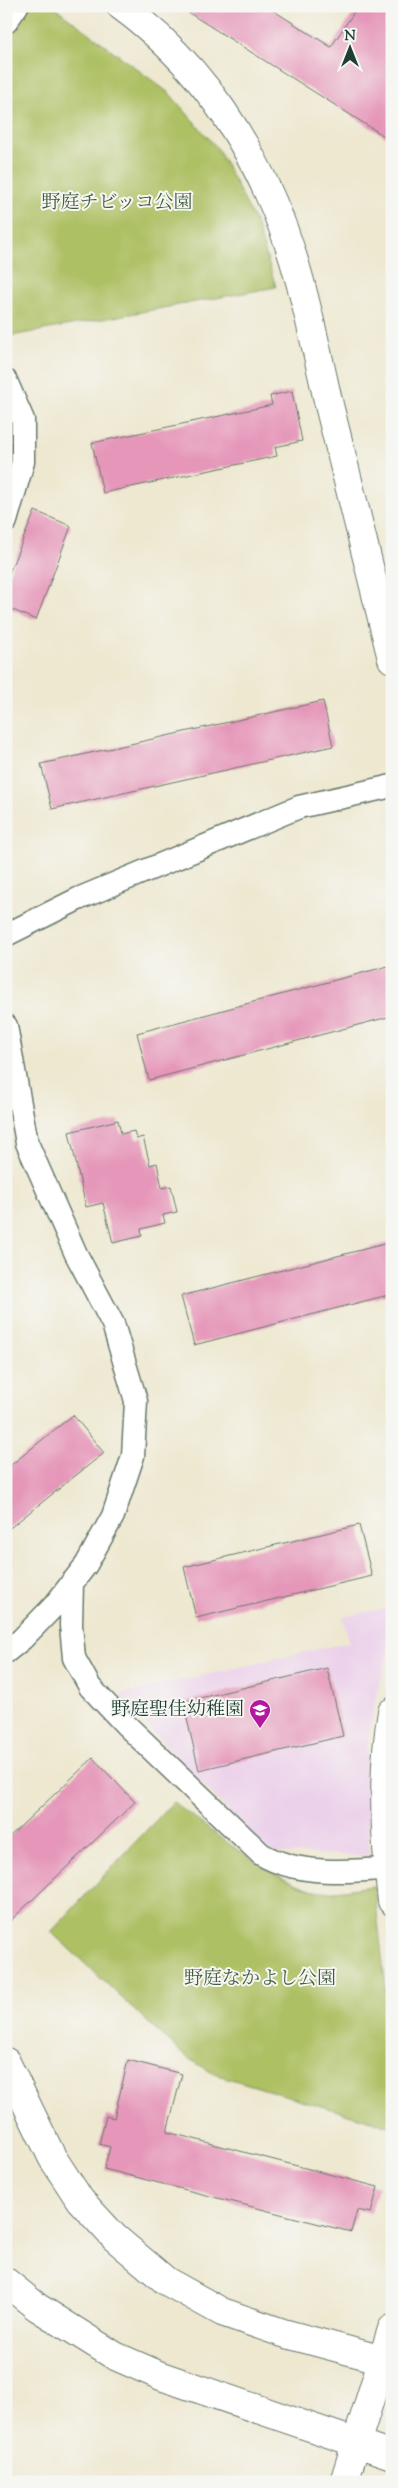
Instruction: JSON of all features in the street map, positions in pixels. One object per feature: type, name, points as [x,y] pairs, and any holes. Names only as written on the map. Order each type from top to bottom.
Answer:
[{"type":"street","points":[[6,22],[18,6]]},
{"type":"street","points":[[121,6],[150,27],[200,81],[233,124],[270,194],[294,263],[392,659]]},
{"type":"street","points":[[6,381],[23,420],[23,462],[6,521]]},
{"type":"street","points":[[6,935],[78,899],[299,807],[392,786]]},
{"type":"street","points":[[6,1026],[27,1143],[76,1254],[113,1324],[136,1401],[133,1456],[113,1516],[86,1565],[54,1606],[22,1639],[6,1652]]},
{"type":"street","points":[[72,1582],[71,1625],[74,1658],[90,1687],[261,1854],[277,1864],[307,1870],[390,1868]]},
{"type":"street","points":[[392,1712],[385,1762],[392,1901]]},
{"type":"street","points":[[6,2062],[52,2157],[80,2200],[114,2237],[166,2281],[222,2312],[283,2333],[383,2360]]},
{"type":"street","points":[[6,2282],[37,2307],[115,2356],[161,2376],[392,2455]]},
{"type":"street","points":[[344,2482],[358,2443],[392,2329]]},
{"type":"shaded area","name":"野庭聖佳幼稚園","points":[[392,1607],[392,1636],[373,1709],[367,1749],[369,1856],[274,1853],[259,1844],[118,1695],[349,1642],[343,1617]]},
{"type":"green space","name":"野庭チビッコ公園","points":[[29,6],[53,6],[169,93],[218,149],[256,223],[276,287],[6,337],[6,38]]},
{"type":"green space","name":"野庭なかよし公園","points":[[173,1802],[264,1867],[303,1886],[320,1891],[339,1891],[374,1886],[392,2043],[392,2127],[214,2074],[182,2054],[51,1932]]},
{"type":"building","points":[[178,6],[266,6],[331,47],[358,6],[392,6],[392,141]]},
{"type":"building","points":[[292,391],[302,441],[275,447],[277,456],[103,493],[92,443],[272,405],[270,396]]},
{"type":"building","points":[[35,511],[71,526],[36,620],[6,607],[6,580]]},
{"type":"building","points":[[323,701],[333,746],[52,809],[41,764]]},
{"type":"building","points":[[392,965],[392,1016],[149,1080],[137,1033]]},
{"type":"building","points":[[118,1120],[121,1134],[134,1131],[136,1139],[143,1137],[150,1165],[157,1163],[162,1188],[171,1186],[177,1212],[163,1215],[165,1223],[141,1229],[142,1236],[113,1243],[103,1203],[86,1207],[69,1132]]},
{"type":"building","points":[[392,1242],[392,1294],[194,1345],[181,1296]]},
{"type":"building","points":[[73,1415],[104,1453],[6,1531],[6,1469]]},
{"type":"building","points":[[359,1525],[372,1576],[196,1618],[184,1567]]},
{"type":"building","points":[[327,1668],[343,1736],[199,1770],[183,1702]]},
{"type":"building","points":[[93,1758],[135,1802],[6,1925],[6,1840]]},
{"type":"building","points":[[128,2060],[182,2074],[167,2132],[378,2187],[371,2213],[357,2210],[351,2232],[104,2169],[110,2147],[99,2144],[106,2116],[114,2118]]},
{"type":"place","name":"野庭聖佳幼稚園","points":[[260,1729]]}]
